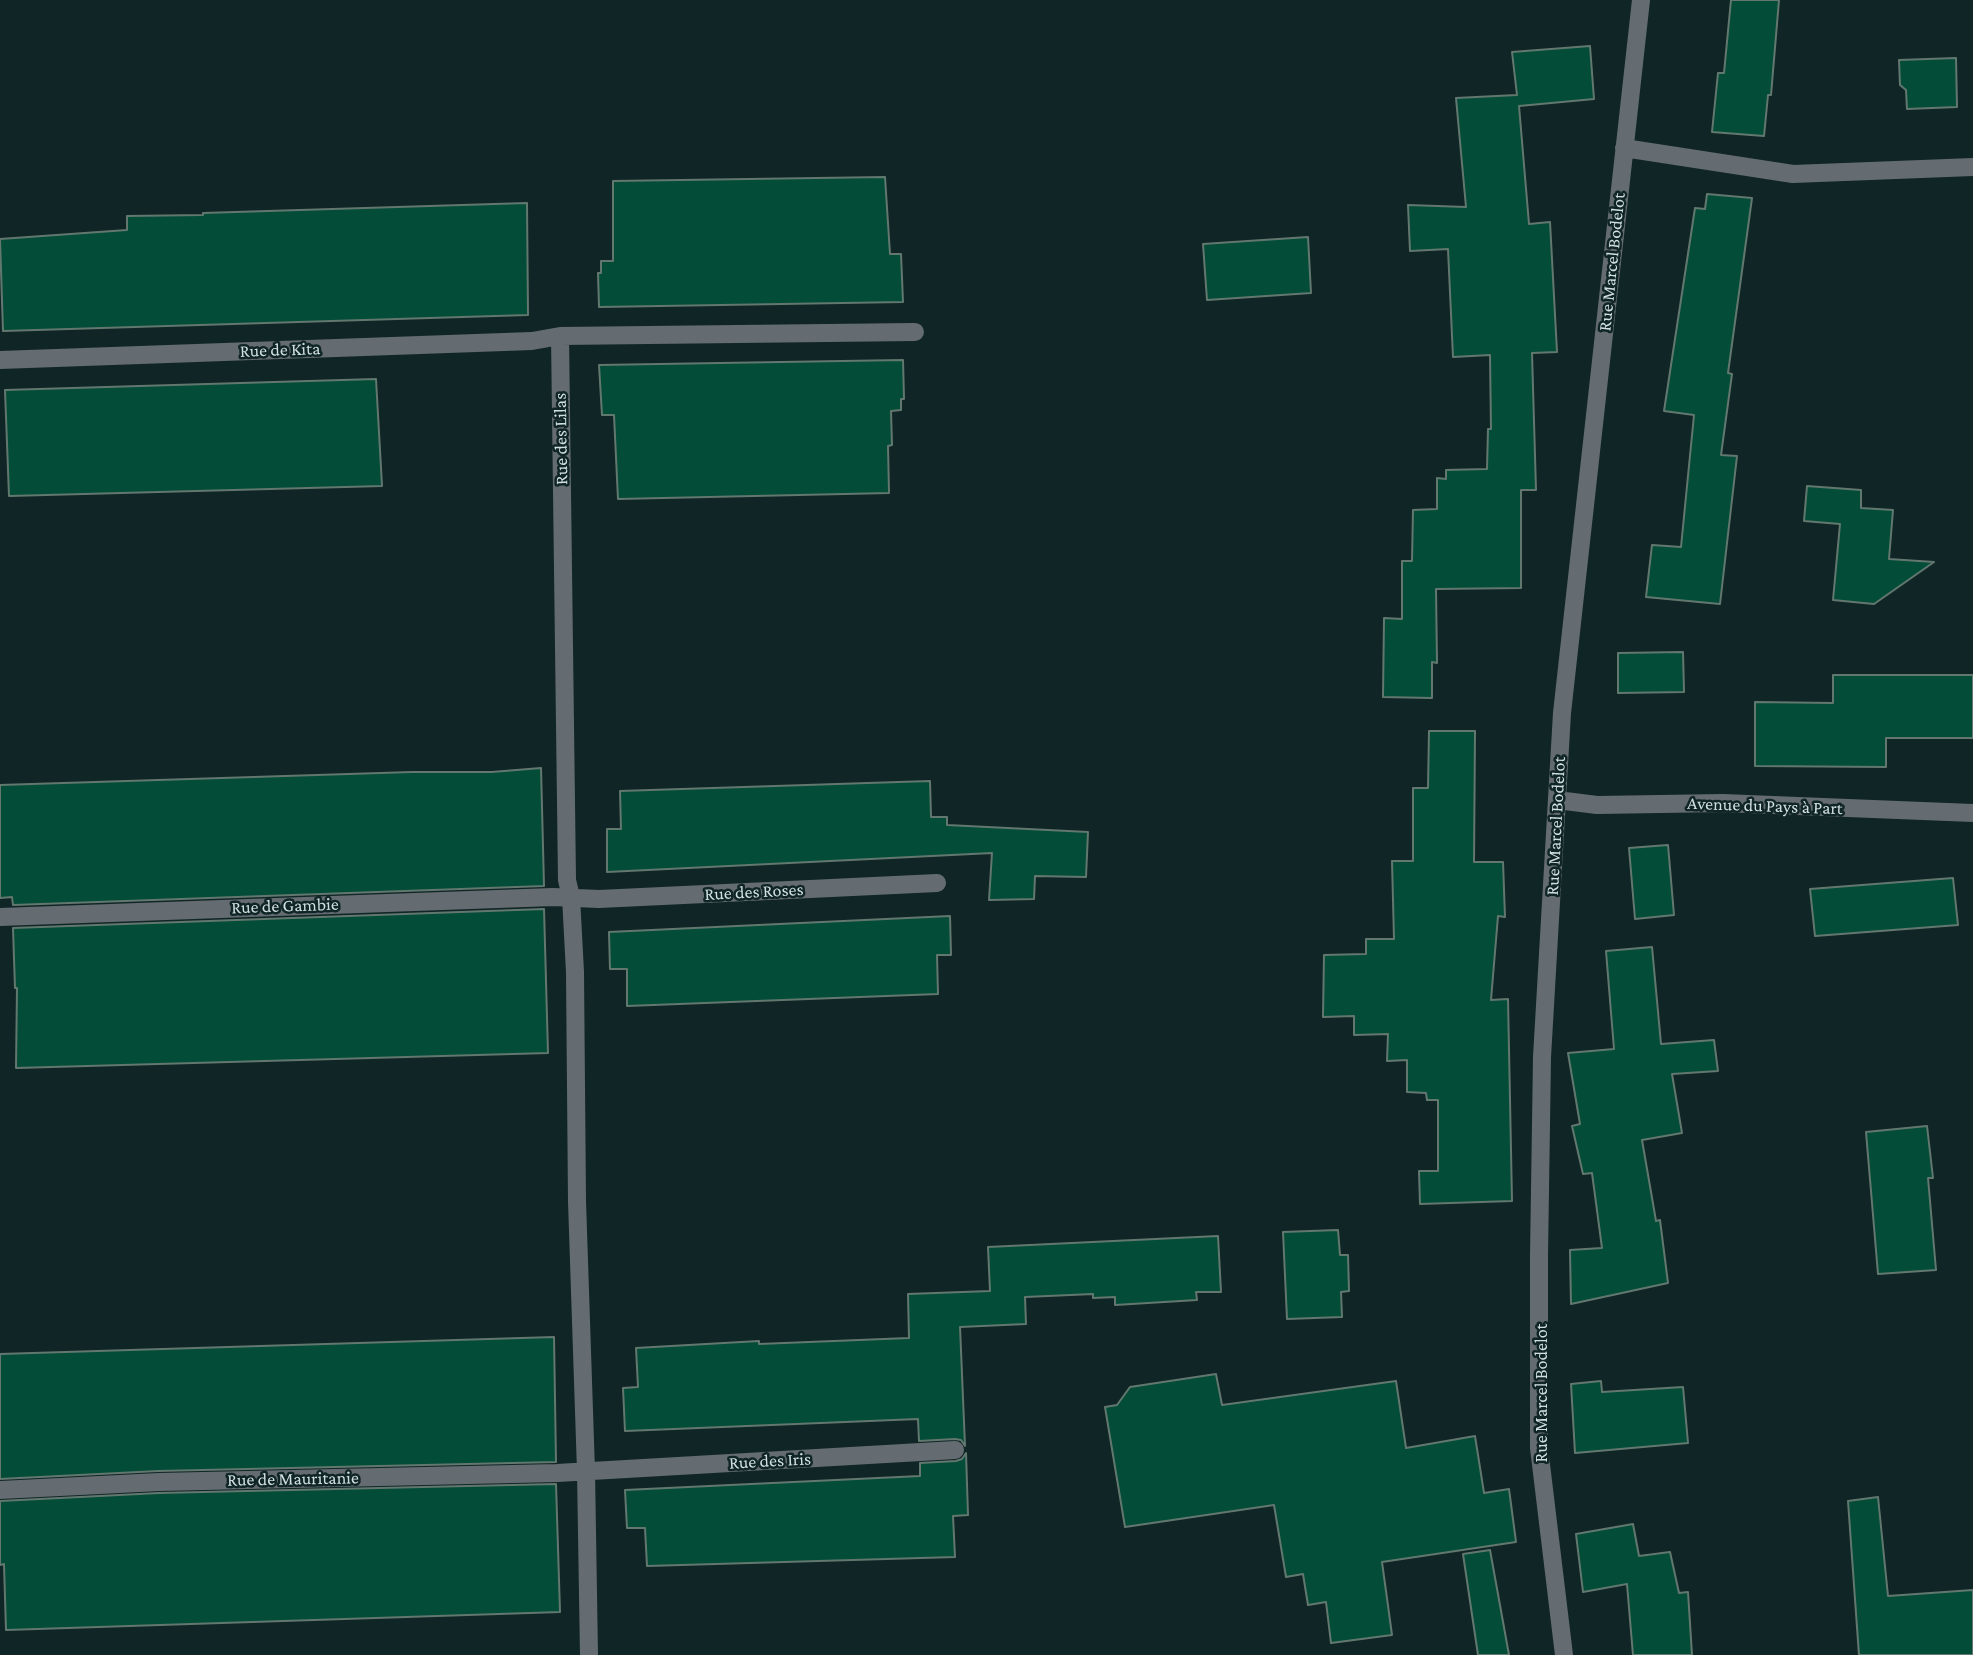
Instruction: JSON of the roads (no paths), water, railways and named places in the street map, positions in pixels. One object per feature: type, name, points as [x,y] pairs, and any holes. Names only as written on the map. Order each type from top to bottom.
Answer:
[{"type":"street","name":"Rue Marcel Bodelot","points":[[1564,1655],[1539,1447],[1542,1057],[1562,713],[1641,0]]},
{"type":"street","points":[[1624,148],[1793,174],[1973,167]]},
{"type":"street","points":[[560,336],[915,332]]},
{"type":"street","name":"Rue de Kita","points":[[0,360],[532,341],[560,336]]},
{"type":"street","name":"Rue des Lilas","points":[[560,336],[567,866],[575,972],[577,1201],[589,1655]]},
{"type":"street","name":"Avenue du Pays à Part","points":[[1557,800],[1597,804],[1723,803],[1973,813]]},
{"type":"street","name":"Rue des Roses","points":[[571,897],[599,899],[937,883]]},
{"type":"street","name":"Rue de Gambie","points":[[0,916],[571,897]]},
{"type":"street","name":"Rue des Iris","points":[[586,1471],[955,1450]]},
{"type":"street","name":"Rue de Mauritanie","points":[[0,1490],[159,1482],[586,1471]]}]
